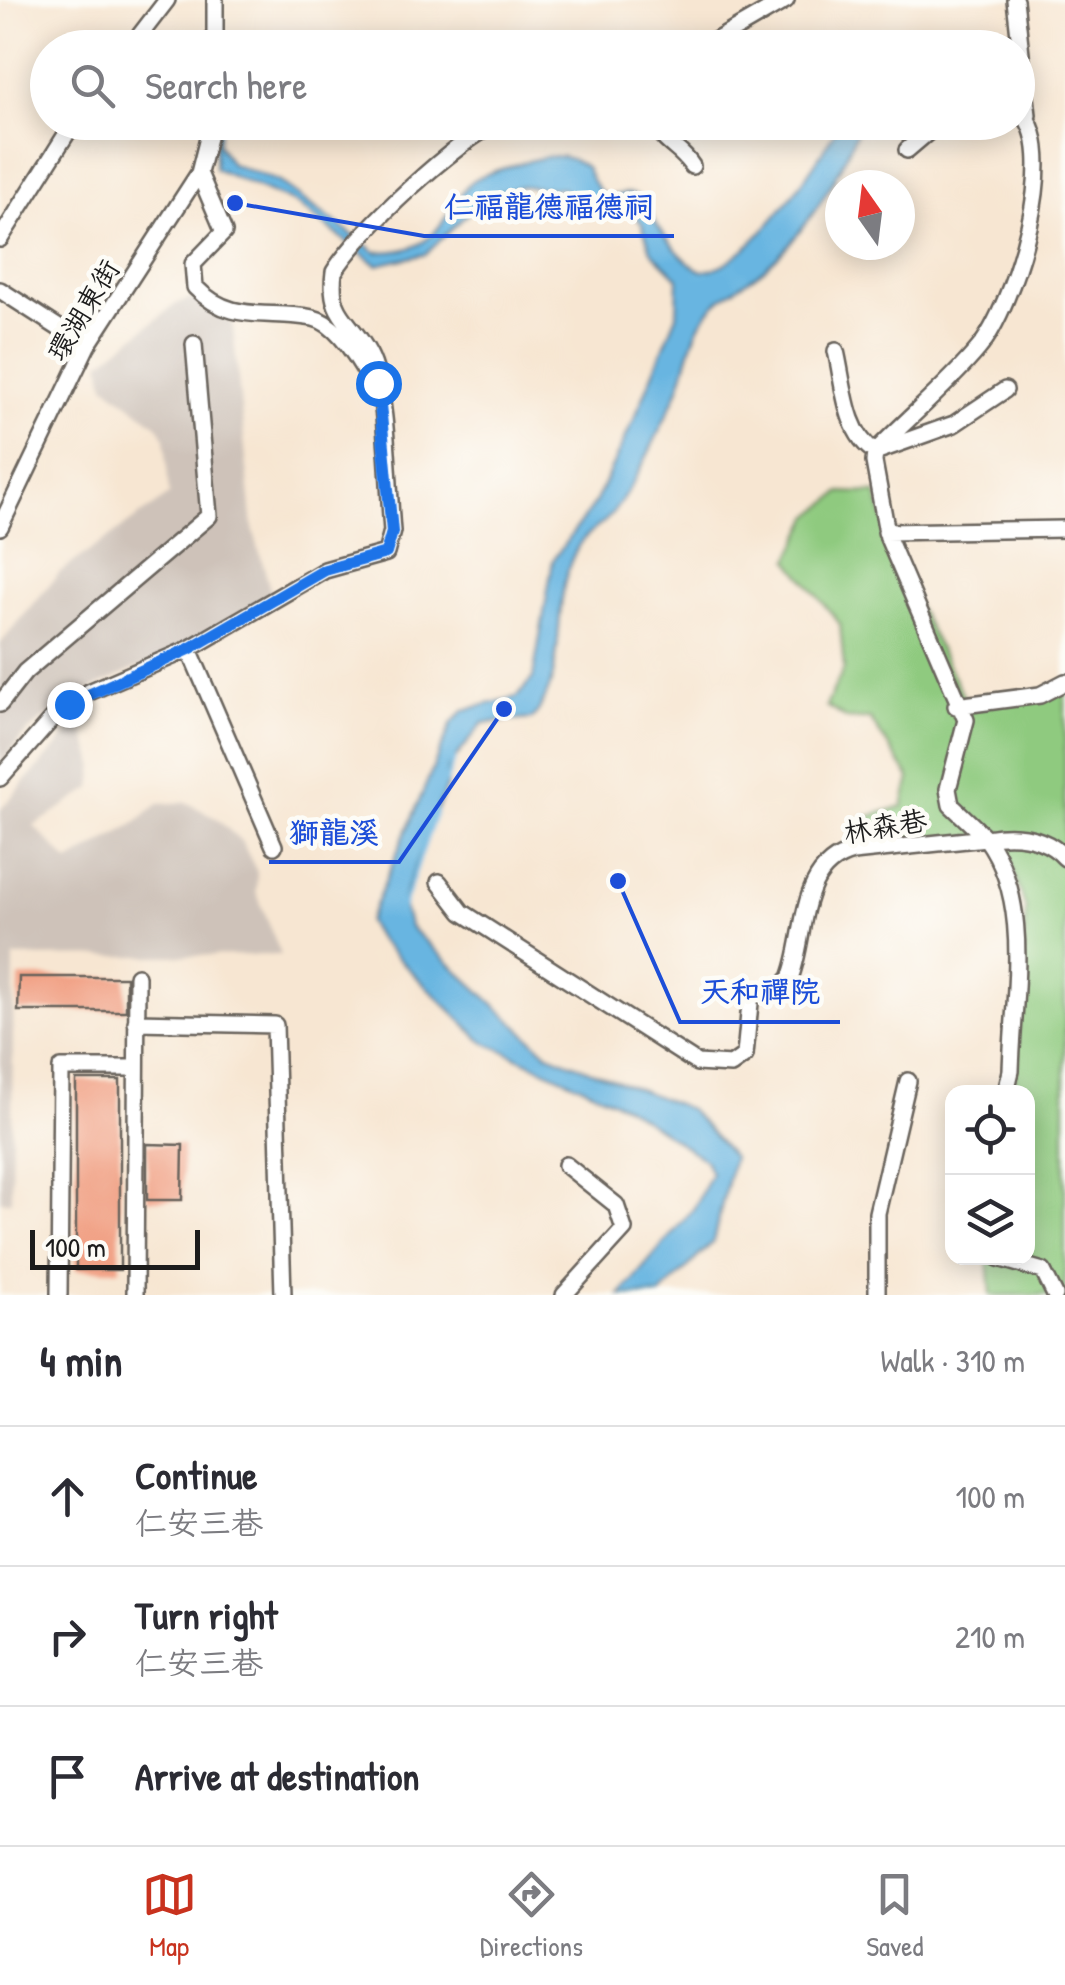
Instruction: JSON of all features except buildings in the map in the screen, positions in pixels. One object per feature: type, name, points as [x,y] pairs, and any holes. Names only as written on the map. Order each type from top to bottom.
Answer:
[{"type":"street","points":[[144,30],[167,0]]},
{"type":"street","points":[[215,30],[216,0]]},
{"type":"street","points":[[734,30],[786,0]]},
{"type":"street","points":[[1015,0],[1017,30]]},
{"type":"street","points":[[876,452],[978,349],[1026,268],[1042,227],[1053,170],[1048,150],[1035,131]]},
{"type":"street","points":[[0,239],[63,140]]},
{"type":"street","name":"環湖東街","points":[[0,527],[88,346],[200,173],[208,140]]},
{"type":"street","points":[[0,778],[69,704],[189,649],[325,570],[386,553],[392,532],[379,397],[370,354],[334,306],[334,272],[400,200],[469,140]]},
{"type":"street","points":[[664,140],[668,147],[684,153],[692,166]]},
{"type":"street","points":[[907,150],[919,140]]},
{"type":"street","points":[[200,173],[224,232],[193,264],[196,287],[224,308],[242,315],[319,320],[359,360],[379,397]]},
{"type":"street","points":[[0,290],[88,346]]},
{"type":"street","points":[[0,704],[25,672],[209,516],[194,344]]},
{"type":"street","points":[[836,351],[859,440],[876,452],[886,532],[956,706],[966,720],[948,788],[951,805],[986,838],[1004,862],[1016,918],[1008,1085]]},
{"type":"street","points":[[876,452],[954,424],[1005,390]]},
{"type":"street","points":[[886,532],[1065,529]]},
{"type":"street","points":[[189,649],[274,846]]},
{"type":"street","points":[[956,706],[1040,695],[1065,682]]},
{"type":"street","points":[[986,838],[1015,833],[1053,846],[1065,858]]},
{"type":"street","name":"林森巷","points":[[439,882],[462,912],[697,1063],[731,1065],[744,1055],[751,993],[782,986],[790,978],[810,892],[832,860],[852,852],[986,838]]},
{"type":"street","points":[[135,1295],[137,976]]},
{"type":"street","points":[[136,1022],[276,1024],[283,1295]]},
{"type":"street","points":[[59,1295],[62,1068],[136,1068]]},
{"type":"street","points":[[878,1295],[877,1213],[908,1081]]},
{"type":"street","points":[[564,1295],[624,1229],[616,1205],[566,1166]]},
{"type":"street","points":[[1020,1265],[1043,1272],[1055,1295]]},
{"type":"shaded area","points":[[192,298],[232,317],[253,528],[272,596],[188,645],[65,701],[22,737],[0,765],[0,644],[60,572],[169,495],[165,438],[158,426],[105,385],[101,362],[176,304]]},
{"type":"shaded area","points":[[80,721],[95,765],[92,788],[34,826],[69,862],[134,824],[158,804],[186,802],[216,818],[242,842],[257,872],[256,891],[281,955],[14,957],[11,1201],[0,1201],[0,810]]},
{"type":"green space","points":[[841,492],[876,493],[901,574],[970,709],[1065,688],[1065,1295],[991,1295],[989,1265],[1035,1265],[1035,1085],[1014,1085],[1026,909],[1001,832],[846,856],[854,821],[903,806],[910,778],[870,719],[847,719],[826,706],[844,669],[840,624],[789,560],[810,517]]},
{"type":"water","points":[[215,140],[231,164],[278,181],[376,252],[397,251],[425,240],[476,179],[539,159],[569,158],[586,167],[600,191],[607,195],[625,193],[641,198],[671,244],[702,271],[720,266],[740,253],[760,233],[799,186],[829,140],[853,140],[839,170],[825,170],[825,194],[796,236],[765,268],[718,301],[700,325],[678,390],[638,474],[612,514],[582,541],[569,566],[552,679],[544,700],[532,719],[483,723],[447,769],[446,787],[404,894],[410,927],[548,1054],[689,1109],[733,1157],[713,1242],[660,1295],[620,1295],[694,1208],[711,1173],[705,1160],[625,1106],[482,1041],[378,939],[368,922],[452,723],[464,710],[517,697],[533,678],[553,560],[596,501],[636,415],[677,315],[678,278],[651,251],[642,224],[632,212],[594,214],[564,189],[521,186],[497,192],[476,205],[426,254],[377,265],[297,204],[215,169]]},
{"type":"waterway","points":[[445,783],[454,759]]},
{"type":"waterway","points":[[401,911],[436,811]]},
{"type":"place","name":"仁福龍德福德祠","points":[[235,203]]},
{"type":"place","name":"獅龍溪","points":[[504,709]]},
{"type":"place","name":"天和禪院","points":[[618,881]]},
{"type":"route","points":[[69,704],[189,649],[258,612],[306,579],[386,553],[392,532],[378,383]]}]
